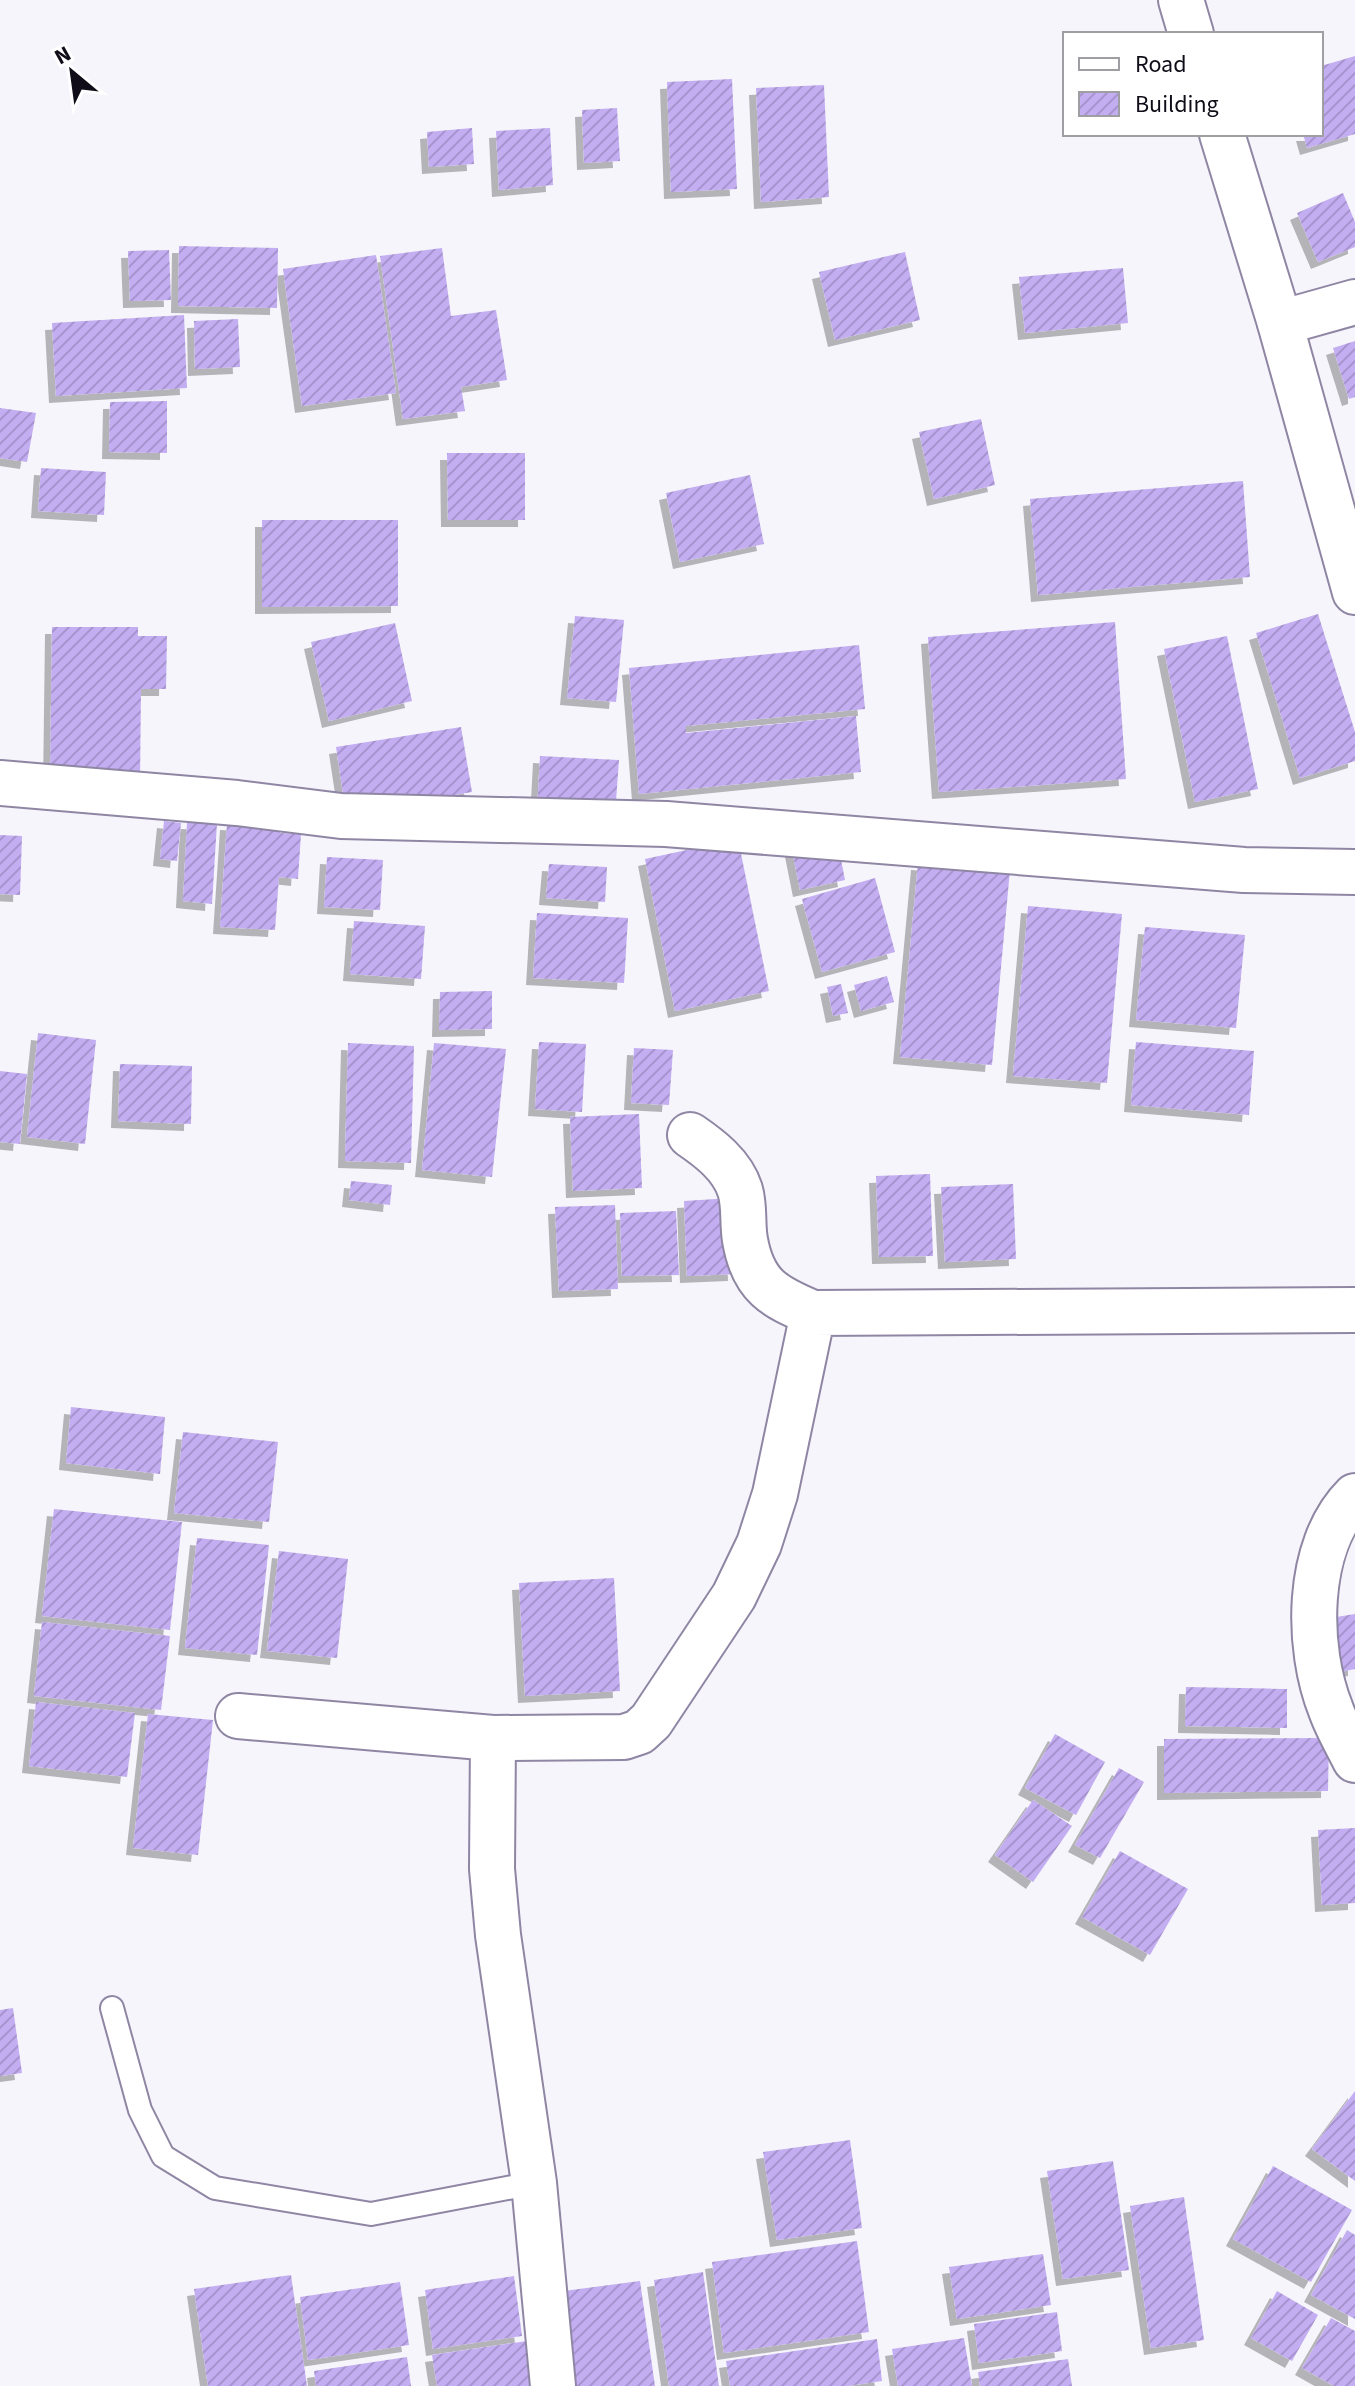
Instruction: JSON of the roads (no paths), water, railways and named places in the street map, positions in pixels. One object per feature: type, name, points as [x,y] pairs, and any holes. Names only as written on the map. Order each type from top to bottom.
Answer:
[{"type":"street","points":[[1181,0],[1190,32]]},
{"type":"street","points":[[1223,136],[1280,323],[1355,592]]},
{"type":"street","points":[[1280,323],[1355,302]]},
{"type":"street","points":[[0,783],[237,803],[341,816],[666,824],[1244,870],[1355,872]]},
{"type":"street","points":[[690,1135],[713,1151],[740,1188],[745,1240],[753,1267],[765,1285],[776,1297],[813,1313],[1355,1310]]},
{"type":"street","points":[[238,1716],[493,1738],[624,1737],[639,1732],[651,1721],[734,1596],[759,1544],[775,1494],[813,1313]]},
{"type":"street","points":[[1355,1496],[1330,1531],[1313,1602],[1318,1657],[1330,1707],[1355,1760]]},
{"type":"street","points":[[493,1738],[492,1869],[498,1935],[534,2183],[553,2386]]},
{"type":"lane","points":[[112,2008],[140,2110],[163,2156],[215,2188],[371,2214],[534,2183]]}]
